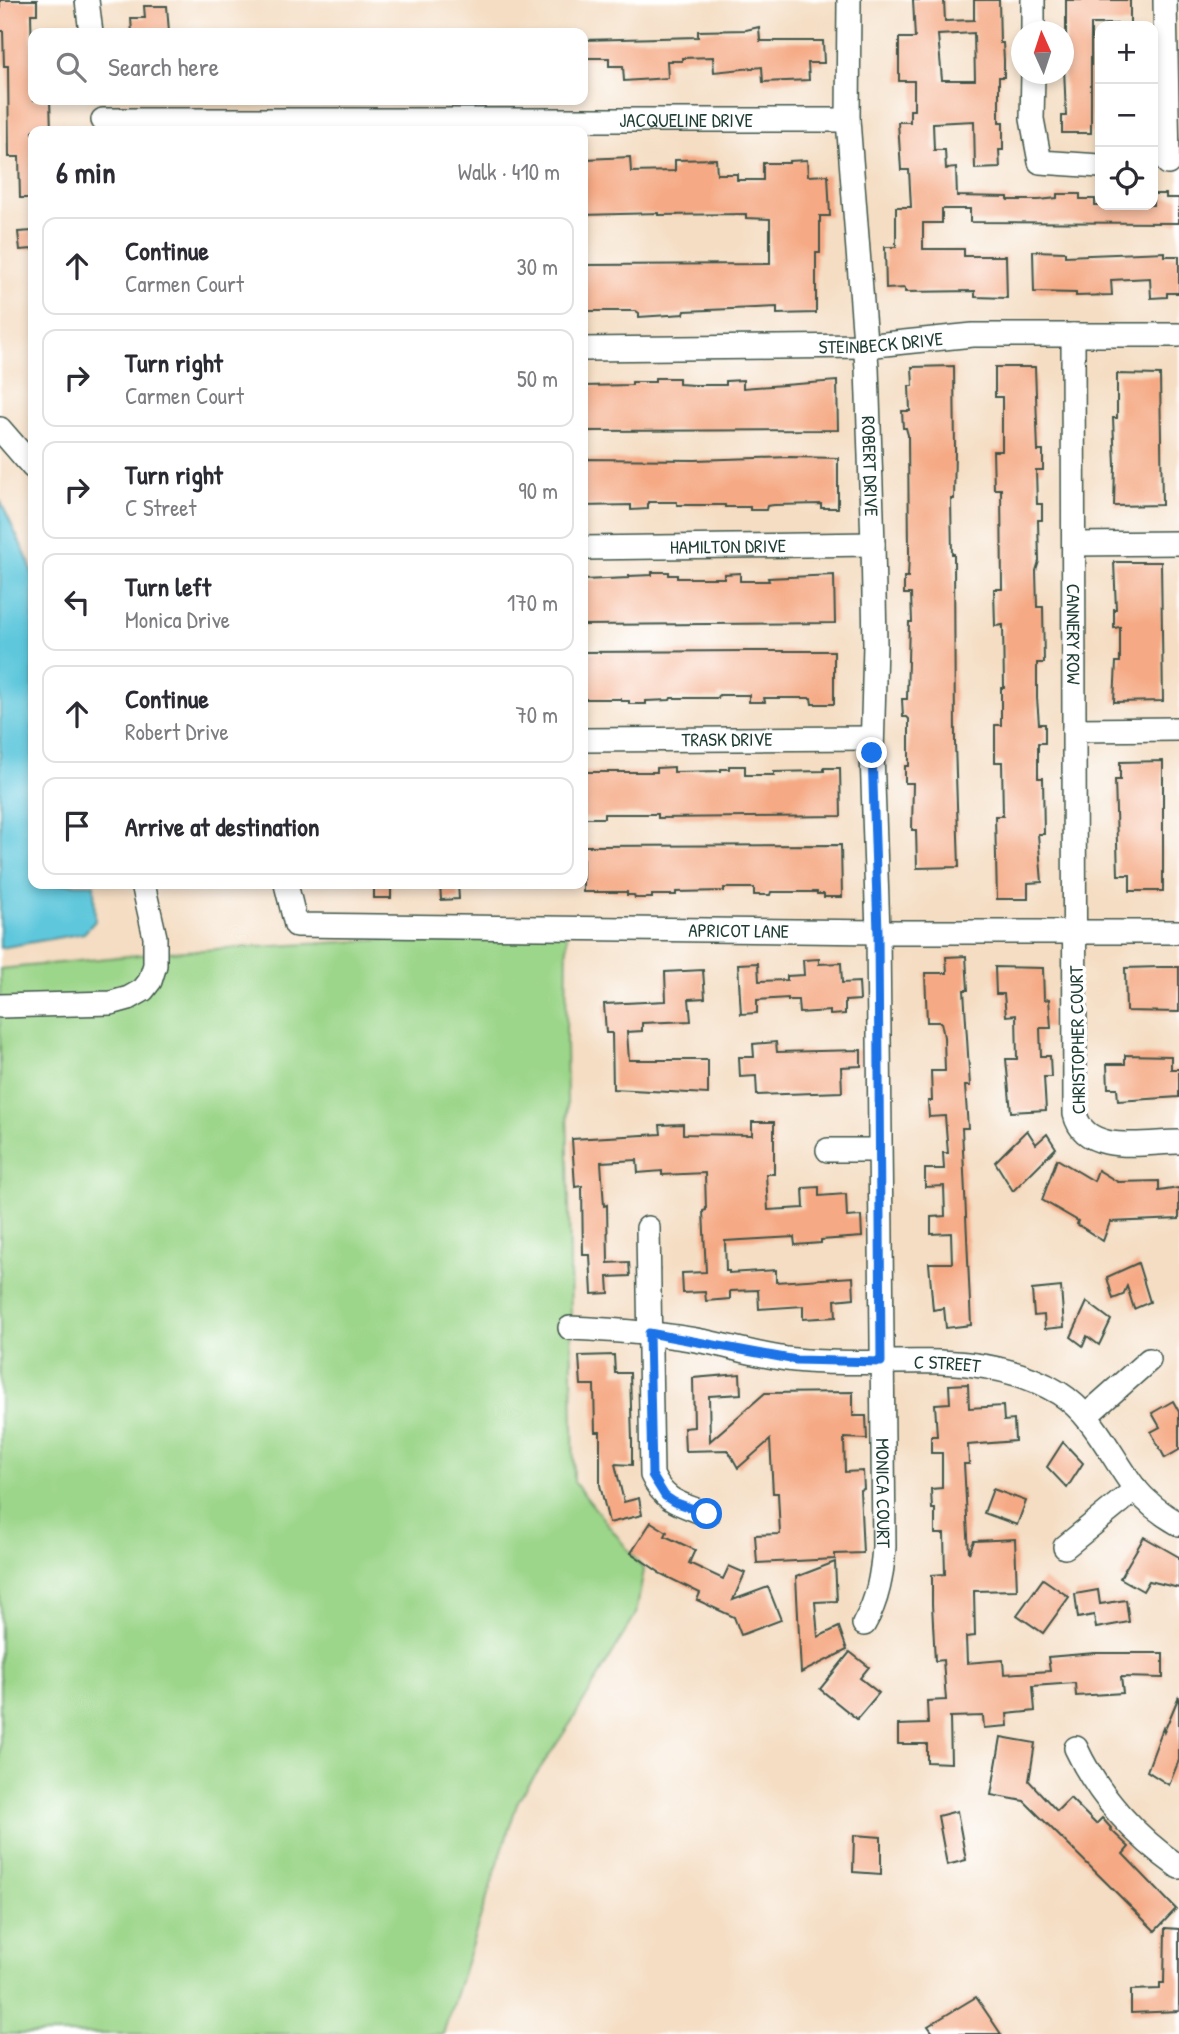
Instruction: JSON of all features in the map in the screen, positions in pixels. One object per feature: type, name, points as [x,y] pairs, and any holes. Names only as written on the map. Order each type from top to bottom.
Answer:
[{"type":"street","points":[[87,0],[91,28]]},
{"type":"street","name":"ROBERT DRIVE","points":[[849,0],[848,120],[865,346],[873,544],[875,644],[872,738],[878,932],[879,1150]]},
{"type":"street","points":[[1033,0],[1033,21]]},
{"type":"street","points":[[1165,0],[1166,163]]},
{"type":"street","points":[[1033,84],[1032,118],[1041,162],[1095,166]]},
{"type":"street","name":"JACQUELINE DRIVE","points":[[102,117],[848,120]]},
{"type":"street","name":"STEINBECK DRIVE","points":[[588,349],[865,346],[973,335],[1179,335]]},
{"type":"street","name":"CANNERY ROW","points":[[1073,335],[1075,933]]},
{"type":"street","points":[[0,429],[28,461]]},
{"type":"street","points":[[1074,544],[1179,542]]},
{"type":"street","name":"HAMILTON DRIVE","points":[[588,548],[873,544]]},
{"type":"street","points":[[1074,730],[1179,729]]},
{"type":"street","name":"TRASK DRIVE","points":[[588,740],[872,738]]},
{"type":"street","points":[[0,1006],[111,1003],[129,999],[143,990],[150,981],[155,965],[155,937],[145,889]]},
{"type":"street","name":"APRICOT LANE","points":[[287,889],[296,925],[878,932],[1179,932]]},
{"type":"street","name":"CHRISTOPHER COURT","points":[[1075,933],[1074,1091],[1077,1121],[1087,1135],[1104,1142],[1179,1142]]},
{"type":"street","points":[[828,1150],[879,1150]]},
{"type":"street","name":"MONICA COURT","points":[[864,1623],[877,1597],[883,1558],[879,1150]]},
{"type":"street","points":[[648,1228],[652,1475],[665,1496],[707,1514]]},
{"type":"street","name":"C STREET","points":[[570,1328],[649,1333],[796,1360],[940,1362],[1013,1373],[1056,1391],[1087,1415],[1136,1489],[1160,1512],[1179,1524]]},
{"type":"street","points":[[1087,1415],[1149,1360]]},
{"type":"street","points":[[1065,1547],[1136,1489]]},
{"type":"street","points":[[1076,1748],[1092,1781],[1110,1804],[1179,1867]]},
{"type":"green space","points":[[567,929],[566,1044],[574,1482],[644,1570],[636,1614],[572,1721],[518,1801],[443,2034],[0,2034],[0,969],[168,952]]},
{"type":"water","points":[[0,500],[28,560],[28,889],[94,889],[95,921],[84,933],[0,948]]},
{"type":"building","points":[[0,0],[37,0],[37,14],[31,14],[31,28],[28,28],[28,105],[50,105],[51,126],[28,126],[28,198],[20,198],[19,157],[9,157],[8,66],[4,66],[3,31],[0,31]]},
{"type":"building","points":[[913,0],[944,0],[945,21],[974,20],[974,0],[999,0],[1000,43],[1003,43],[1004,60],[1004,77],[999,77],[999,122],[1003,122],[1003,150],[999,150],[1000,168],[975,169],[974,121],[933,123],[934,150],[945,150],[946,169],[956,168],[957,196],[1039,200],[1057,198],[1057,194],[1080,194],[1080,199],[1095,199],[1095,210],[1158,210],[1158,194],[1166,194],[1166,198],[1179,198],[1179,223],[970,222],[970,209],[942,209],[942,223],[923,223],[923,249],[964,249],[964,256],[1006,256],[1007,298],[975,297],[975,291],[905,292],[905,288],[886,289],[885,247],[896,247],[896,207],[911,207],[909,170],[901,170],[898,122],[910,122],[910,110],[914,110],[914,81],[899,81],[899,38],[915,38]],"holes":[[[974,33],[975,80],[942,80],[938,35]]]},
{"type":"building","points":[[1066,0],[1130,0],[1130,21],[1095,21],[1095,24],[1091,24],[1091,133],[1062,133],[1062,116],[1066,116],[1065,84],[1074,84],[1074,21],[1066,21]]},
{"type":"building","points":[[144,6],[167,6],[169,28],[132,28],[131,18],[145,18]]},
{"type":"building","points":[[759,27],[760,41],[823,41],[824,63],[808,63],[809,80],[763,82],[762,67],[714,72],[713,57],[682,58],[682,61],[667,61],[668,78],[624,81],[623,66],[609,66],[609,58],[588,58],[588,40],[698,37],[698,31],[746,30]]},
{"type":"building","points":[[630,157],[631,172],[675,171],[675,160],[716,159],[717,174],[737,174],[737,180],[763,180],[763,163],[807,160],[808,176],[828,175],[830,216],[820,216],[820,253],[816,253],[816,313],[777,314],[777,307],[685,311],[684,314],[639,317],[636,311],[588,311],[588,265],[770,264],[770,219],[746,218],[746,214],[588,215],[588,159]]},
{"type":"building","points":[[28,231],[28,249],[20,250],[18,232]]},
{"type":"building","points":[[1033,251],[1065,252],[1065,256],[1165,252],[1165,256],[1179,256],[1179,293],[1167,293],[1167,297],[1151,298],[1150,278],[1111,280],[1112,295],[1076,296],[1076,293],[1034,292]]},
{"type":"building","points":[[954,366],[954,499],[951,499],[959,867],[917,868],[916,830],[912,830],[913,783],[905,783],[905,766],[909,766],[909,719],[903,717],[902,699],[907,699],[909,622],[912,622],[911,594],[904,594],[904,577],[908,577],[909,554],[908,435],[906,428],[903,428],[902,411],[910,411],[909,386],[913,386],[912,367]]},
{"type":"building","points":[[995,367],[1035,367],[1038,451],[1043,451],[1043,470],[1036,470],[1037,504],[1042,504],[1042,520],[1038,520],[1039,561],[1036,571],[1037,607],[1043,607],[1044,663],[1037,663],[1037,698],[1039,724],[1045,724],[1045,743],[1038,743],[1038,778],[1043,778],[1044,834],[1038,834],[1042,882],[1028,883],[1028,899],[997,899],[995,816],[1003,816],[1002,762],[995,762],[995,725],[1001,725],[1001,688],[1004,688],[1003,625],[995,626],[994,589],[1002,589],[1001,489],[994,489],[993,451],[1002,451],[1002,397],[995,397]]},
{"type":"building","points":[[1117,374],[1160,375],[1162,505],[1114,506],[1113,418],[1117,418]]},
{"type":"building","points":[[655,378],[679,378],[679,384],[726,385],[726,381],[743,380],[743,388],[837,381],[838,430],[588,431],[588,386],[655,382]]},
{"type":"building","points":[[838,458],[838,508],[821,508],[821,504],[774,505],[767,506],[766,510],[750,510],[750,507],[725,505],[677,505],[677,502],[648,502],[648,509],[631,510],[631,505],[588,506],[588,459]]},
{"type":"building","points":[[1114,562],[1161,562],[1163,701],[1114,702],[1116,662],[1120,662],[1120,627],[1114,628]]},
{"type":"building","points":[[652,572],[669,572],[669,575],[677,575],[677,578],[724,578],[724,574],[740,573],[740,581],[769,581],[768,578],[834,575],[835,623],[588,625],[588,580],[652,575]]},
{"type":"building","points":[[834,651],[834,704],[812,704],[811,698],[764,698],[765,702],[749,702],[749,695],[671,698],[646,701],[646,704],[629,704],[629,701],[621,699],[588,699],[588,652]]},
{"type":"building","points":[[1163,761],[1163,891],[1130,891],[1130,875],[1118,875],[1115,780],[1120,780],[1120,762]]},
{"type":"building","points":[[729,766],[745,766],[745,775],[774,775],[774,772],[840,768],[841,816],[658,818],[658,814],[604,814],[604,818],[588,818],[588,772],[657,772],[657,768],[674,767],[674,772],[729,769]]},
{"type":"building","points":[[841,845],[842,897],[824,897],[824,894],[817,892],[771,892],[770,895],[754,895],[754,888],[676,892],[676,895],[652,895],[652,898],[635,898],[634,895],[627,895],[627,892],[583,892],[583,889],[588,889],[588,846]]},
{"type":"building","points":[[374,889],[391,889],[391,898],[374,898]]},
{"type":"building","points":[[440,889],[458,889],[459,899],[441,900]]},
{"type":"building","points":[[966,956],[968,990],[964,990],[970,1086],[965,1086],[968,1128],[962,1128],[971,1325],[946,1328],[944,1308],[933,1310],[929,1263],[952,1263],[951,1233],[931,1234],[931,1217],[945,1216],[944,1186],[925,1187],[925,1169],[944,1169],[943,1153],[948,1153],[945,1116],[929,1117],[928,1101],[932,1101],[931,1071],[945,1071],[944,1037],[941,1022],[927,1022],[925,973],[947,973],[946,957]]},
{"type":"building","points":[[819,959],[819,964],[841,963],[842,983],[859,982],[860,1000],[845,1001],[845,1014],[830,1015],[830,1011],[799,1013],[798,1000],[788,998],[757,1000],[757,1013],[741,1014],[738,964],[758,963],[759,981],[787,980],[787,976],[804,975],[803,960]]},
{"type":"building","points":[[995,967],[1043,968],[1044,1000],[1049,999],[1051,1028],[1040,1028],[1041,1056],[1050,1056],[1051,1077],[1044,1077],[1046,1110],[1011,1112],[1006,1059],[1017,1059],[1016,1015],[1006,1016],[1004,994],[996,994]]},
{"type":"building","points":[[1179,967],[1179,1012],[1126,1011],[1125,968]]},
{"type":"building","points":[[703,970],[705,998],[689,999],[691,1021],[642,1023],[642,1031],[627,1032],[629,1060],[708,1060],[708,1094],[613,1089],[612,1033],[606,1033],[604,1004],[666,1001],[665,972]]},
{"type":"building","points":[[776,1042],[777,1052],[861,1050],[861,1066],[841,1067],[842,1092],[757,1095],[756,1076],[740,1077],[739,1057],[754,1057],[753,1044]]},
{"type":"building","points":[[1125,1055],[1171,1056],[1171,1069],[1179,1069],[1179,1097],[1118,1101],[1117,1088],[1108,1088],[1107,1064],[1125,1064]]},
{"type":"building","points":[[752,1122],[774,1122],[774,1174],[766,1174],[768,1210],[804,1208],[803,1188],[819,1187],[819,1196],[846,1194],[847,1217],[861,1216],[862,1237],[795,1245],[794,1237],[725,1241],[726,1271],[776,1270],[776,1282],[853,1277],[854,1298],[835,1300],[836,1317],[803,1319],[803,1306],[759,1309],[758,1290],[730,1291],[730,1299],[706,1301],[705,1292],[683,1293],[682,1273],[706,1272],[703,1211],[706,1210],[705,1173],[638,1173],[637,1160],[601,1162],[604,1206],[607,1205],[608,1263],[629,1262],[630,1276],[608,1277],[609,1293],[592,1294],[590,1255],[583,1255],[582,1186],[575,1187],[572,1139],[661,1134],[660,1125],[683,1124],[683,1134],[752,1135]]},
{"type":"building","points":[[1027,1130],[1036,1144],[1047,1134],[1056,1148],[1013,1191],[995,1162]]},
{"type":"building","points":[[1057,1159],[1094,1181],[1098,1170],[1118,1182],[1159,1181],[1159,1191],[1179,1188],[1179,1219],[1110,1222],[1103,1241],[1077,1224],[1078,1221],[1042,1200]]},
{"type":"building","points":[[1138,1263],[1150,1302],[1134,1309],[1127,1286],[1123,1295],[1113,1299],[1107,1277]]},
{"type":"building","points":[[1061,1287],[1064,1327],[1045,1329],[1044,1315],[1034,1316],[1032,1290]]},
{"type":"building","points":[[1087,1302],[1111,1320],[1099,1345],[1087,1336],[1083,1346],[1071,1337]]},
{"type":"building","points":[[614,1355],[615,1373],[630,1373],[632,1441],[632,1465],[615,1464],[624,1502],[639,1498],[642,1515],[609,1523],[600,1485],[600,1432],[595,1432],[594,1385],[581,1385],[579,1356]]},
{"type":"building","points":[[740,1374],[741,1394],[709,1396],[710,1441],[765,1393],[853,1392],[853,1416],[866,1416],[867,1439],[844,1438],[845,1472],[863,1471],[864,1489],[860,1490],[863,1553],[835,1554],[835,1559],[757,1563],[755,1535],[780,1534],[778,1493],[773,1493],[770,1440],[738,1468],[728,1450],[685,1451],[684,1428],[694,1427],[693,1378]]},
{"type":"building","points":[[968,1384],[969,1408],[1003,1406],[1004,1421],[1014,1420],[1015,1441],[968,1445],[969,1464],[964,1464],[969,1553],[974,1541],[1015,1539],[1017,1590],[974,1591],[975,1636],[966,1637],[967,1663],[1003,1660],[1004,1674],[1050,1671],[1048,1657],[1095,1653],[1163,1653],[1163,1678],[1121,1677],[1123,1693],[1076,1696],[1075,1683],[1033,1686],[1035,1711],[1007,1714],[1008,1726],[984,1728],[983,1716],[950,1717],[951,1763],[927,1762],[927,1744],[898,1744],[898,1725],[928,1724],[927,1701],[946,1700],[943,1660],[935,1661],[932,1604],[932,1575],[945,1574],[944,1534],[935,1534],[935,1509],[932,1509],[931,1489],[942,1488],[942,1453],[931,1453],[931,1436],[937,1436],[935,1404],[950,1403],[949,1385]]},
{"type":"building","points":[[1173,1401],[1179,1412],[1179,1450],[1165,1458],[1151,1432],[1160,1427],[1152,1413]]},
{"type":"building","points":[[1063,1442],[1083,1463],[1067,1488],[1047,1467]]},
{"type":"building","points":[[993,1489],[1026,1501],[1017,1525],[984,1513]]},
{"type":"building","points":[[651,1522],[667,1532],[665,1536],[695,1550],[689,1563],[723,1579],[729,1566],[745,1573],[733,1600],[768,1587],[781,1620],[741,1635],[734,1617],[697,1600],[700,1593],[659,1573],[631,1553]]},
{"type":"building","points":[[1144,1537],[1179,1557],[1179,1588],[1149,1581],[1143,1591],[1120,1578]]},
{"type":"building","points":[[835,1562],[837,1601],[815,1602],[818,1637],[839,1627],[847,1650],[801,1673],[796,1577]]},
{"type":"building","points":[[1043,1579],[1069,1597],[1043,1633],[1017,1615]]},
{"type":"building","points":[[1098,1590],[1100,1604],[1126,1600],[1129,1622],[1096,1628],[1094,1615],[1078,1618],[1075,1594]]},
{"type":"building","points":[[850,1652],[869,1667],[860,1678],[879,1693],[857,1719],[820,1689]]},
{"type":"building","points":[[1179,1696],[1179,1760],[1169,1785],[1147,1771],[1163,1728],[1164,1732]]},
{"type":"building","points":[[1001,1737],[1035,1743],[1029,1781],[1057,1811],[1070,1798],[1096,1824],[1102,1818],[1129,1847],[1123,1854],[1176,1909],[1155,1931],[1024,1801],[991,1795]]},
{"type":"building","points":[[957,1811],[966,1860],[947,1865],[938,1816]]},
{"type":"building","points":[[854,1835],[881,1837],[881,1874],[853,1872]]},
{"type":"building","points":[[1165,1928],[1179,1929],[1179,2011],[1131,2013],[1131,1990],[1160,1989],[1160,1983],[1164,1983]]},
{"type":"building","points":[[976,1997],[1001,2034],[934,2034],[928,2026]]},
{"type":"route","points":[[707,1514],[665,1496],[652,1475],[649,1333],[796,1360],[881,1362],[878,932],[872,753]]}]
